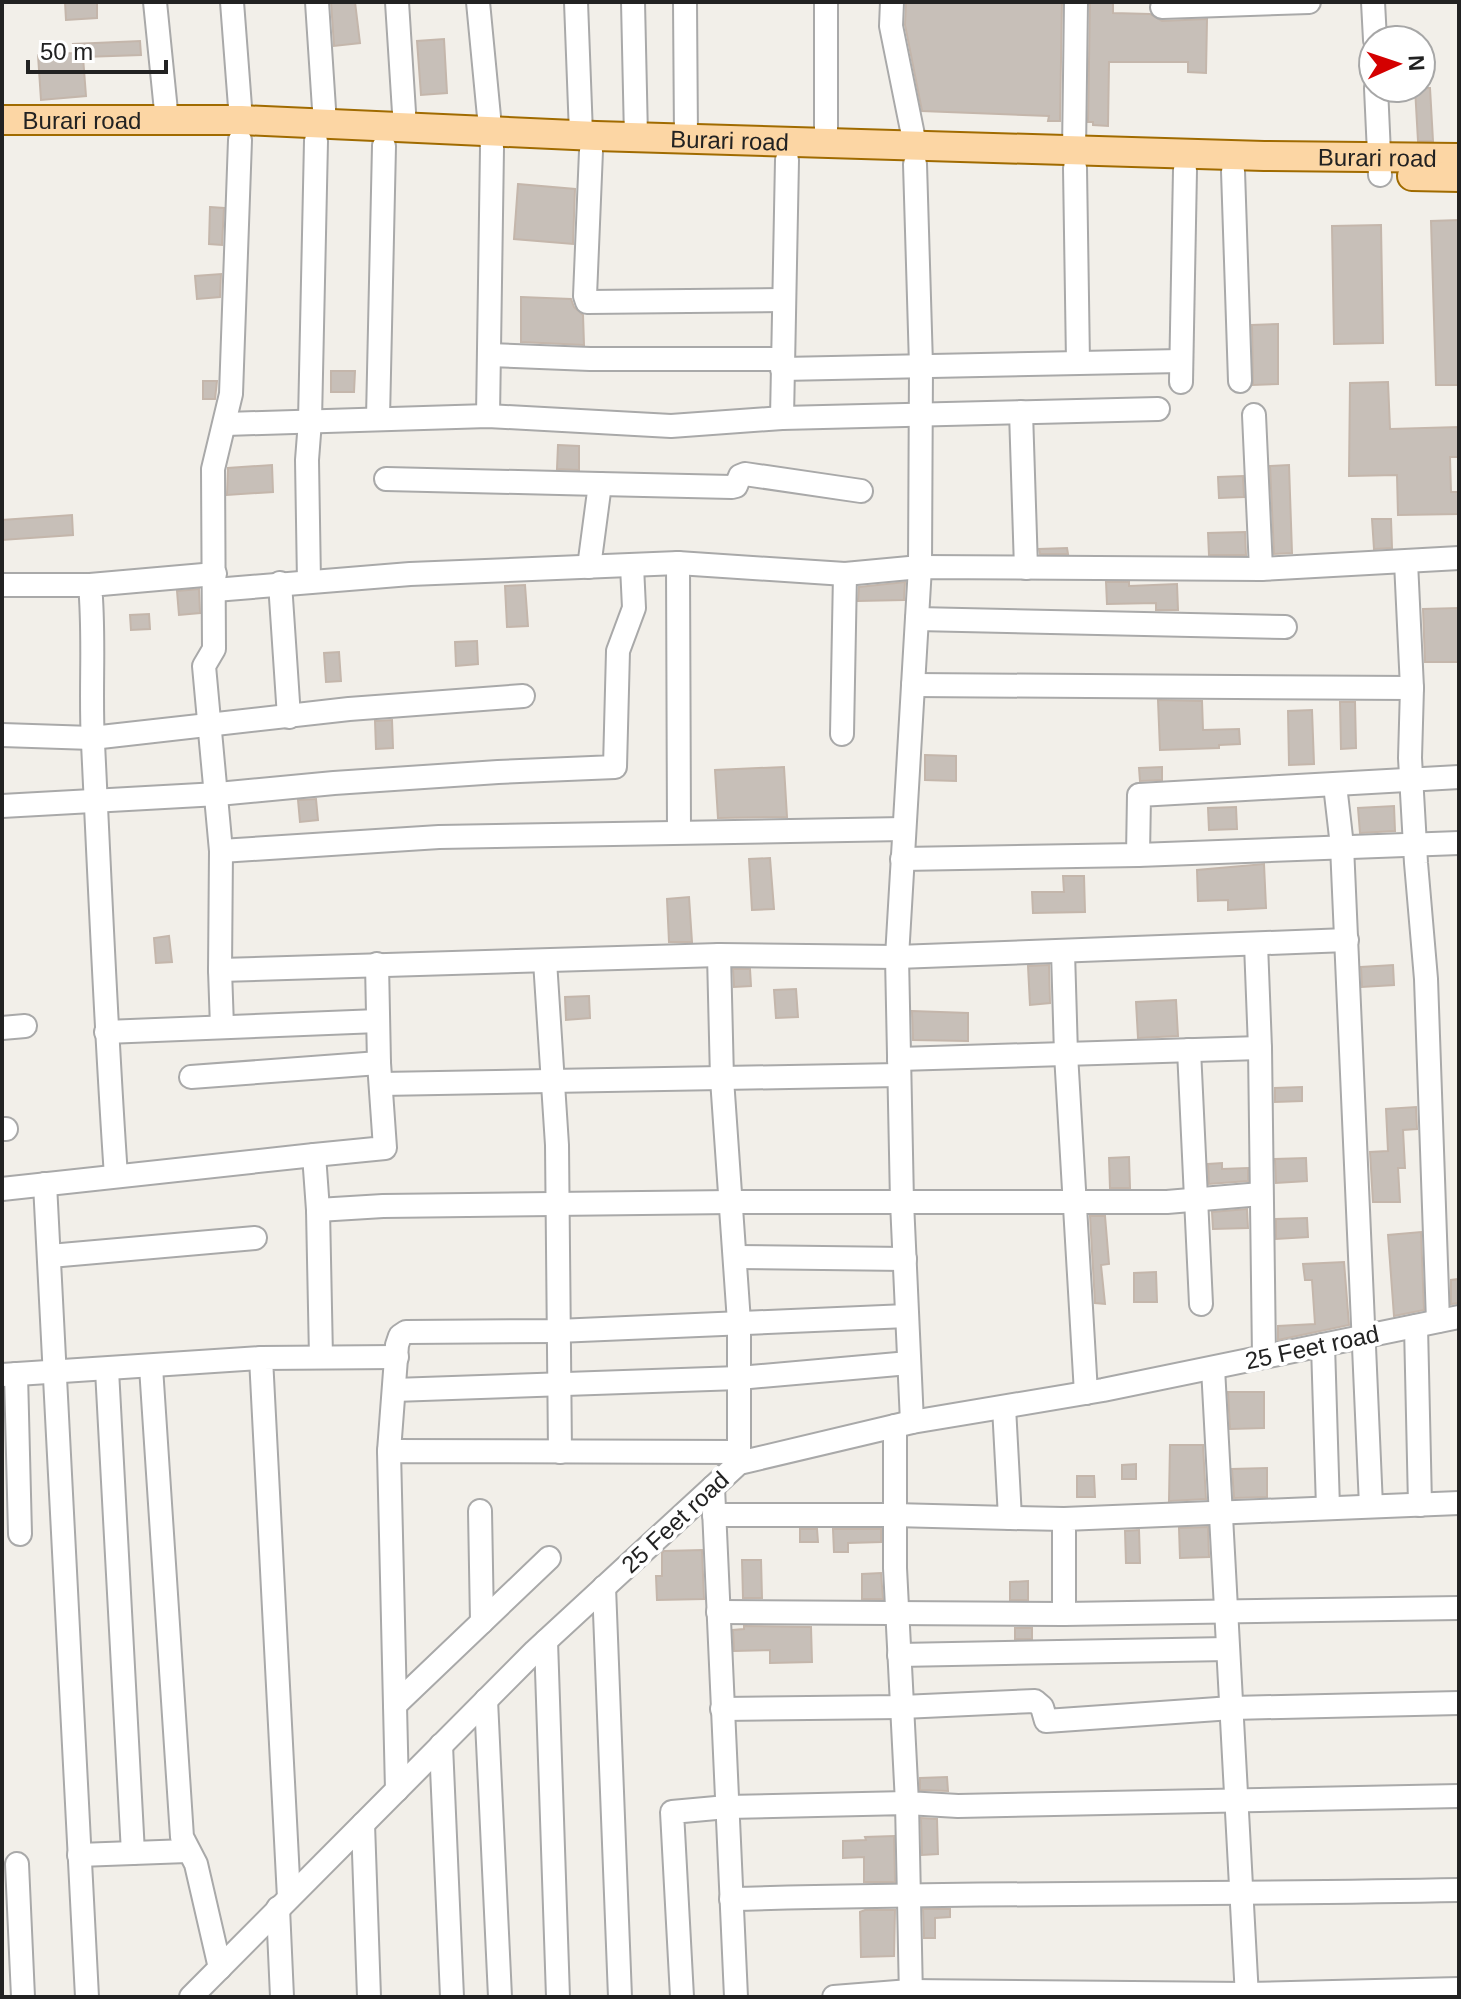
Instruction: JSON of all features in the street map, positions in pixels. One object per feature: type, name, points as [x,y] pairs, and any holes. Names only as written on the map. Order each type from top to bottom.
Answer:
[{"type":"main road","name":"Burari road","points":[[2,120],[167,121],[240,130]]},
{"type":"main road","name":"Burari road","points":[[2,139],[240,130],[586,143],[787,160],[915,155],[1379,166],[1459,177]]},
{"type":"main road","name":"Burari road","points":[[586,143],[636,137],[826,143],[915,155]]},
{"type":"main road","name":"Burari road","points":[[1074,159],[1185,170],[1233,171],[1379,166],[1459,158]]},
{"type":"street","points":[[155,2],[167,121]]},
{"type":"street","points":[[222,1027],[221,851],[204,666],[214,649],[213,469],[231,394],[240,130],[232,2]]},
{"type":"street","points":[[309,582],[307,460],[320,133],[317,2]]},
{"type":"street","points":[[378,418],[394,137],[397,2]]},
{"type":"street","points":[[478,2],[492,140],[488,416]]},
{"type":"street","points":[[576,2],[586,143],[587,302],[783,300]]},
{"type":"street","points":[[633,2],[636,137]]},
{"type":"street","points":[[685,2],[686,139]]},
{"type":"street","points":[[826,2],[826,143]]},
{"type":"street","points":[[892,2],[891,26],[915,155],[921,365],[920,567],[897,957],[909,1363],[894,1515],[907,1803],[910,1994]]},
{"type":"street","points":[[1076,2],[1074,159],[1078,362]]},
{"type":"street","points":[[1162,7],[1309,2]]},
{"type":"street","points":[[1373,2],[1374,24]]},
{"type":"street","points":[[1377,104],[1379,166]]},
{"type":"street","points":[[782,418],[787,160]]},
{"type":"street","points":[[489,355],[782,364],[1078,362],[1181,371],[1185,170]]},
{"type":"street","points":[[1233,171],[1240,381]]},
{"type":"street","points":[[226,424],[488,416],[671,426],[782,418],[1158,409]]},
{"type":"street","points":[[1021,412],[1026,568]]},
{"type":"street","points":[[1254,415],[1261,569]]},
{"type":"street","points":[[386,479],[731,487],[736,486],[740,476],[745,474],[861,491]]},
{"type":"street","points":[[589,567],[600,484]]},
{"type":"street","points":[[2,585],[280,583],[678,563],[845,574],[920,567],[1261,569],[1459,558]]},
{"type":"street","points":[[1406,562],[1412,688],[1411,780],[1426,979],[1438,1321],[1420,1505]]},
{"type":"street","points":[[678,563],[679,832]]},
{"type":"street","points":[[2,806],[615,767],[618,651],[634,608],[632,566]]},
{"type":"street","points":[[842,734],[845,574]]},
{"type":"street","points":[[280,583],[289,717]]},
{"type":"street","points":[[90,585],[94,655],[92,738],[116,1176]]},
{"type":"street","points":[[917,619],[1285,627]]},
{"type":"street","points":[[913,685],[1412,688]]},
{"type":"street","points":[[2,735],[92,738],[349,709],[523,696]]},
{"type":"street","points":[[1138,855],[1139,795],[1459,777]]},
{"type":"street","points":[[1335,785],[1347,940],[1371,1506]]},
{"type":"street","points":[[221,851],[439,837],[904,829]]},
{"type":"street","points":[[902,859],[1138,855],[1459,843]]},
{"type":"street","points":[[220,970],[719,955],[897,957],[1347,940]]},
{"type":"street","points":[[1256,944],[1264,1357]]},
{"type":"street","points":[[1063,952],[1086,1393]]},
{"type":"street","points":[[389,1451],[739,1457],[739,1322],[722,1079],[719,955]]},
{"type":"street","points":[[545,961],[557,1204],[560,1452]]},
{"type":"street","points":[[2,1189],[385,1148],[377,964]]},
{"type":"street","points":[[106,1032],[378,1021]]},
{"type":"street","points":[[2,1028],[25,1026]]},
{"type":"street","points":[[191,1077],[380,1073],[553,1079],[722,1079],[1066,1054],[1260,1048]]},
{"type":"street","points":[[1189,1050],[1201,1304]]},
{"type":"street","points":[[314,1155],[321,1357]]},
{"type":"street","points":[[45,1184],[87,1997]]},
{"type":"street","points":[[318,1210],[383,1206],[732,1202],[1167,1202],[1261,1194]]},
{"type":"street","points":[[50,1256],[255,1238]]},
{"type":"street","points":[[735,1257],[905,1259]]},
{"type":"street","points":[[397,1790],[389,1451],[400,1336],[412,1330],[557,1331],[907,1316]]},
{"type":"street","name":"25 Feet road","points":[[195,1995],[486,1700],[713,1487],[739,1457],[903,1424],[1086,1393],[1438,1321]]},
{"type":"street","points":[[1323,1345],[1328,1508]]},
{"type":"street","points":[[20,1534],[9,1374],[261,1358],[397,1357]]},
{"type":"street","points":[[261,1358],[284,1903],[282,1997]]},
{"type":"street","points":[[394,1390],[739,1378],[909,1363]]},
{"type":"street","points":[[151,1367],[182,1837],[196,1864],[220,1968]]},
{"type":"street","points":[[1213,1368],[1247,1995]]},
{"type":"street","points":[[107,1370],[133,1853]]},
{"type":"street","points":[[1004,1407],[1010,1518]]},
{"type":"street","points":[[713,1487],[736,1997]]},
{"type":"street","points":[[714,1515],[1064,1519],[1459,1503]]},
{"type":"street","points":[[480,1511],[482,1622]]},
{"type":"street","points":[[1064,1519],[1064,1614]]},
{"type":"street","points":[[395,1705],[549,1558]]},
{"type":"street","points":[[604,1587],[620,1997]]},
{"type":"street","points":[[718,1612],[1064,1614],[1459,1608]]},
{"type":"street","points":[[546,1641],[558,1997]]},
{"type":"street","points":[[899,1655],[1228,1649]]},
{"type":"street","points":[[486,1700],[500,1997]]},
{"type":"street","points":[[722,1709],[902,1707],[1035,1701],[1042,1707],[1046,1721],[1232,1708],[1459,1703]]},
{"type":"street","points":[[441,1745],[452,1997]]},
{"type":"street","points":[[682,1997],[672,1812],[727,1807],[907,1803],[958,1806],[1459,1796]]},
{"type":"street","points":[[363,1824],[369,1997]]},
{"type":"street","points":[[79,1855],[187,1851]]},
{"type":"street","points":[[17,1864],[23,1997]]},
{"type":"street","points":[[731,1899],[909,1894],[1242,1895],[1459,1890]]},
{"type":"street","points":[[834,1997],[910,1994],[1247,1995],[1459,1989]]},
{"type":"building","points":[[65,2],[97,2],[97,18],[66,20]]},
{"type":"building","points":[[331,2],[355,2],[360,43],[334,46]]},
{"type":"building","points":[[906,2],[1062,2],[1060,121],[1048,121],[1049,116],[922,111],[905,25]]},
{"type":"building","points":[[1090,2],[1113,2],[1113,13],[1150,14],[1162,21],[1207,19],[1206,73],[1188,72],[1188,62],[1109,62],[1108,126],[1088,122]]},
{"type":"building","points":[[444,39],[447,93],[421,95],[417,41]]},
{"type":"building","points":[[140,41],[141,55],[83,57],[86,96],[41,100],[38,55],[74,53],[73,44]]},
{"type":"building","points":[[1416,104],[1431,104],[1433,141],[1418,141]]},
{"type":"building","points":[[518,184],[575,189],[573,244],[514,239]]},
{"type":"building","points":[[210,207],[224,208],[222,245],[209,244]]},
{"type":"building","points":[[1459,220],[1459,385],[1436,385],[1431,221]]},
{"type":"building","points":[[1381,225],[1383,343],[1334,344],[1332,226]]},
{"type":"building","points":[[221,274],[220,297],[197,299],[195,276]]},
{"type":"building","points":[[521,297],[571,299],[583,315],[584,345],[521,342]]},
{"type":"building","points":[[1278,324],[1278,384],[1253,385],[1252,325]]},
{"type":"building","points":[[331,371],[355,371],[354,392],[331,392]]},
{"type":"building","points":[[203,381],[217,381],[215,399],[203,399]]},
{"type":"building","points":[[1388,382],[1390,429],[1459,427],[1459,457],[1450,457],[1451,492],[1459,492],[1459,514],[1398,515],[1397,475],[1349,476],[1350,383]]},
{"type":"building","points":[[558,445],[579,446],[579,470],[557,469]]},
{"type":"building","points":[[272,465],[273,492],[227,495],[228,468]]},
{"type":"building","points":[[1289,465],[1292,553],[1274,554],[1270,466]]},
{"type":"building","points":[[1243,476],[1244,497],[1219,498],[1218,477]]},
{"type":"building","points":[[72,515],[73,535],[2,540],[2,520]]},
{"type":"building","points":[[1372,519],[1391,519],[1392,548],[1374,549]]},
{"type":"building","points":[[1245,532],[1246,555],[1209,555],[1208,533]]},
{"type":"building","points":[[1067,548],[1068,554],[1040,554],[1039,549]]},
{"type":"building","points":[[905,582],[904,600],[858,601],[859,587]]},
{"type":"building","points":[[1106,582],[1129,582],[1129,586],[1177,584],[1178,610],[1156,610],[1156,603],[1107,604]]},
{"type":"building","points":[[525,585],[528,626],[507,627],[505,586]]},
{"type":"building","points":[[199,589],[200,613],[179,615],[177,591]]},
{"type":"building","points":[[1459,608],[1459,662],[1425,662],[1423,609]]},
{"type":"building","points":[[149,614],[150,629],[131,630],[130,615]]},
{"type":"building","points":[[477,641],[478,664],[456,666],[455,642]]},
{"type":"building","points":[[339,652],[341,681],[326,682],[324,653]]},
{"type":"building","points":[[1158,700],[1202,701],[1203,730],[1239,729],[1240,744],[1219,745],[1219,748],[1160,750]]},
{"type":"building","points":[[1340,702],[1355,702],[1356,748],[1341,749]]},
{"type":"building","points":[[1312,710],[1314,764],[1289,765],[1288,711]]},
{"type":"building","points":[[392,720],[393,748],[376,749],[375,721]]},
{"type":"building","points":[[925,755],[956,756],[956,781],[925,780]]},
{"type":"building","points":[[784,767],[787,817],[718,818],[715,770]]},
{"type":"building","points":[[1162,767],[1162,780],[1140,781],[1139,768]]},
{"type":"building","points":[[316,799],[318,820],[300,822],[298,800]]},
{"type":"building","points":[[1394,806],[1395,831],[1360,833],[1358,808]]},
{"type":"building","points":[[1236,807],[1237,829],[1209,830],[1208,808]]},
{"type":"building","points":[[770,858],[774,909],[752,910],[749,859]]},
{"type":"building","points":[[1264,864],[1266,908],[1228,910],[1228,900],[1198,901],[1197,870]]},
{"type":"building","points":[[1063,876],[1084,876],[1085,912],[1033,913],[1032,892],[1064,892]]},
{"type":"building","points":[[689,897],[692,942],[669,942],[667,899]]},
{"type":"building","points":[[169,936],[172,962],[156,963],[154,938]]},
{"type":"building","points":[[1049,965],[1050,1003],[1030,1005],[1028,966]]},
{"type":"building","points":[[1393,965],[1394,985],[1362,987],[1361,967]]},
{"type":"building","points":[[733,969],[750,969],[751,986],[734,987]]},
{"type":"building","points":[[796,989],[798,1017],[776,1018],[774,990]]},
{"type":"building","points":[[589,996],[590,1018],[566,1020],[565,997]]},
{"type":"building","points":[[1176,1000],[1178,1036],[1138,1038],[1136,1002]]},
{"type":"building","points":[[912,1011],[968,1013],[968,1041],[913,1040]]},
{"type":"building","points":[[1302,1087],[1302,1101],[1275,1102],[1275,1088]]},
{"type":"building","points":[[1416,1107],[1417,1129],[1403,1130],[1405,1168],[1398,1168],[1400,1202],[1373,1202],[1370,1152],[1388,1151],[1386,1109]]},
{"type":"building","points":[[1129,1157],[1130,1188],[1110,1188],[1109,1158]]},
{"type":"building","points":[[1306,1158],[1307,1181],[1276,1183],[1275,1159]]},
{"type":"building","points":[[1222,1163],[1222,1169],[1248,1168],[1248,1181],[1209,1184],[1208,1164]]},
{"type":"building","points":[[1247,1209],[1248,1228],[1213,1229],[1212,1212]]},
{"type":"building","points":[[1090,1216],[1105,1216],[1109,1264],[1101,1265],[1105,1304],[1095,1303]]},
{"type":"building","points":[[1307,1218],[1308,1237],[1276,1239],[1276,1219]]},
{"type":"building","points":[[1421,1232],[1424,1310],[1394,1316],[1388,1235]]},
{"type":"building","points":[[1344,1262],[1349,1325],[1278,1340],[1278,1326],[1315,1324],[1312,1280],[1305,1280],[1303,1264]]},
{"type":"building","points":[[1156,1272],[1157,1302],[1134,1302],[1134,1273]]},
{"type":"building","points":[[1459,1279],[1459,1303],[1451,1304],[1451,1280]]},
{"type":"building","points":[[1228,1392],[1264,1392],[1264,1428],[1230,1429]]},
{"type":"building","points":[[1170,1445],[1203,1445],[1206,1499],[1169,1501]]},
{"type":"building","points":[[1136,1464],[1136,1479],[1122,1479],[1122,1465]]},
{"type":"building","points":[[1267,1468],[1267,1497],[1234,1498],[1232,1469]]},
{"type":"building","points":[[1077,1476],[1094,1476],[1095,1497],[1077,1497]]},
{"type":"building","points":[[1208,1527],[1209,1557],[1180,1558],[1179,1528]]},
{"type":"building","points":[[800,1529],[817,1529],[818,1542],[800,1542]]},
{"type":"building","points":[[833,1529],[881,1529],[881,1542],[848,1543],[848,1552],[834,1552]]},
{"type":"building","points":[[1139,1530],[1140,1563],[1126,1563],[1125,1531]]},
{"type":"building","points":[[702,1550],[704,1599],[657,1600],[656,1576],[662,1576],[662,1553]]},
{"type":"building","points":[[742,1560],[761,1560],[762,1598],[743,1598]]},
{"type":"building","points":[[881,1573],[883,1599],[862,1599],[862,1574]]},
{"type":"building","points":[[1028,1581],[1028,1600],[1010,1600],[1010,1582]]},
{"type":"building","points":[[744,1626],[811,1627],[812,1662],[770,1663],[770,1650],[734,1651],[733,1630],[744,1629]]},
{"type":"building","points":[[1015,1628],[1032,1628],[1032,1639],[1015,1639]]},
{"type":"building","points":[[947,1777],[948,1791],[920,1790],[920,1778]]},
{"type":"building","points":[[921,1818],[937,1819],[938,1854],[922,1855]]},
{"type":"building","points":[[894,1836],[895,1882],[864,1882],[864,1857],[843,1858],[843,1841]]},
{"type":"building","points":[[923,1909],[950,1909],[950,1917],[935,1918],[935,1938],[924,1938]]},
{"type":"building","points":[[895,1910],[894,1956],[861,1957],[860,1912]]}]
